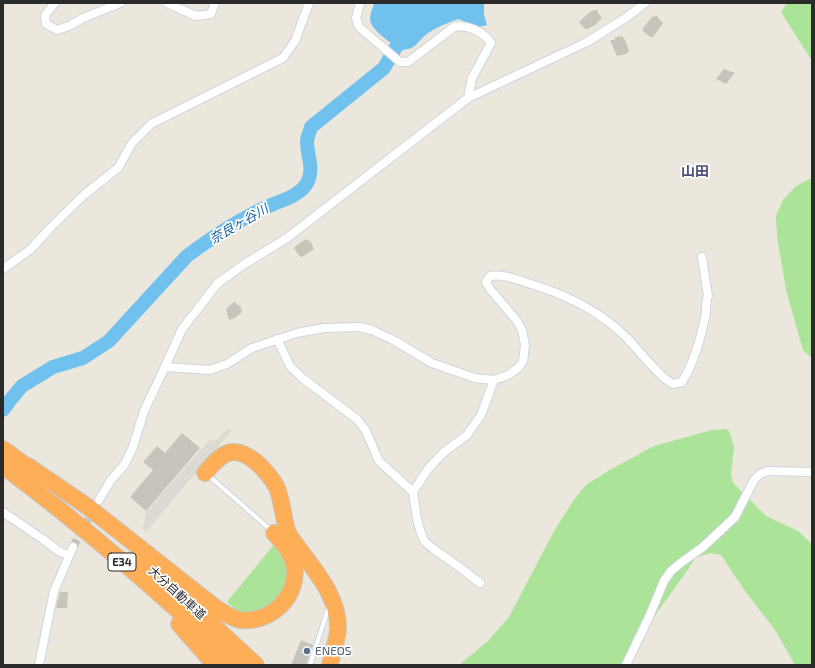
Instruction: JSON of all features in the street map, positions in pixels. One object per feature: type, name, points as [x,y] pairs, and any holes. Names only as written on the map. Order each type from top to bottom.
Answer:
[{"type":"highway","name":"大分自動車道","points":[[3,449],[23,472],[72,519],[237,665]]},
{"type":"highway","points":[[205,473],[222,456],[230,452],[239,452],[247,454],[261,466],[270,477],[280,499],[284,523],[288,533],[328,590],[338,615],[336,643],[330,665]]},
{"type":"highway","name":"大分自動車道","points":[[3,466],[23,472],[83,510],[179,594],[256,665]]},
{"type":"highway","points":[[23,472],[88,507],[216,608],[229,616],[240,620],[266,616],[276,610],[285,601],[292,589],[294,564],[288,550],[274,533]]},
{"type":"highway","points":[[23,472],[38,497],[120,567],[176,622],[215,665]]},
{"type":"street","points":[[55,3],[45,15],[46,24],[57,30],[120,3]]},
{"type":"street","points":[[167,3],[196,16],[211,14],[215,3]]},
{"type":"street","points":[[3,269],[31,249],[50,227],[85,194],[118,168],[132,142],[151,124],[283,58],[295,40],[309,3]]},
{"type":"street","points":[[360,3],[356,18],[359,27],[400,62],[408,62],[454,27],[461,26],[486,36],[491,43],[472,78],[468,98]]},
{"type":"street","points":[[99,500],[111,480],[125,464],[133,448],[144,411],[182,328],[218,283],[243,265],[287,238],[468,98],[587,42],[627,17],[645,3]]},
{"type":"street","points":[[165,367],[210,370],[227,364],[252,348],[297,333],[324,328],[360,327],[372,330],[446,368],[475,378],[494,380],[508,376],[518,368],[523,362],[525,345],[522,330],[517,321],[490,289],[486,282],[490,276],[501,275],[536,286],[572,300],[592,310],[613,325],[664,378],[673,384],[682,382],[689,371],[701,338],[707,310],[708,296],[702,257]]},
{"type":"street","points":[[277,339],[290,366],[301,377],[358,420],[366,431],[379,461],[413,492],[417,519],[425,542],[480,583]]},
{"type":"street","points":[[413,492],[428,469],[444,452],[467,435],[481,415],[494,380]]},
{"type":"street","points":[[626,665],[664,581],[671,571],[703,547],[735,517],[754,480],[760,474],[768,471],[812,472]]},
{"type":"street","points":[[3,512],[57,550],[69,556]]},
{"type":"street","points":[[39,665],[54,591],[73,547]]},
{"type":"lane","points":[[205,473],[274,533]]},
{"type":"lane","points":[[310,665],[328,607],[328,590]]},
{"type":"green space","points":[[787,3],[812,3],[812,61],[781,12]]},
{"type":"green space","points":[[812,178],[812,358],[803,350],[786,290],[777,236],[776,216],[783,200],[796,186]]},
{"type":"green space","points":[[727,429],[730,433],[734,447],[731,473],[733,483],[766,516],[798,531],[812,544],[812,665],[795,665],[775,630],[745,591],[721,555],[710,553],[695,558],[634,645],[630,657],[631,665],[459,665],[488,641],[509,617],[554,531],[573,501],[586,485],[654,446],[712,430]]},
{"type":"green space","points":[[276,542],[287,561],[288,582],[278,601],[253,614],[239,612],[227,602]]},
{"type":"shaded area","points":[[228,428],[232,430],[146,532],[143,529],[146,512],[210,439],[214,442]]},
{"type":"water","points":[[374,3],[484,3],[484,15],[487,25],[479,27],[458,19],[428,33],[414,47],[401,50],[382,36],[371,23],[370,17]]},
{"type":"building","points":[[594,10],[598,10],[598,13],[602,18],[595,25],[585,29],[579,22]]},
{"type":"building","points":[[657,16],[663,23],[653,37],[650,37],[643,31],[643,28],[652,17]]},
{"type":"building","points":[[622,36],[629,51],[626,54],[617,56],[610,40],[614,40],[616,37]]},
{"type":"building","points":[[724,69],[735,73],[726,84],[716,79]]},
{"type":"building","points":[[306,239],[311,242],[314,249],[300,257],[294,248]]},
{"type":"building","points":[[234,302],[241,307],[242,312],[235,318],[229,320],[226,309]]},
{"type":"building","points":[[182,433],[200,448],[146,511],[130,497],[153,470],[143,462],[157,446],[165,453]]},
{"type":"building","points":[[60,592],[68,592],[67,608],[56,608]]},
{"type":"building","name":"ENEOS","points":[[301,640],[313,645],[306,665],[291,665]]},
{"type":"waterway","name":"奈良ヶ谷川","points":[[3,410],[22,386],[53,367],[83,358],[109,341],[187,256],[219,233],[241,220],[299,192],[306,185],[310,176],[307,138],[311,127],[384,68],[421,3]]},
{"type":"tunnel","points":[[73,547],[94,509]]},
{"type":"place","name":"ENEOS","points":[[307,651]]},
{"type":"district","name":"山田","points":[[695,171]]}]
